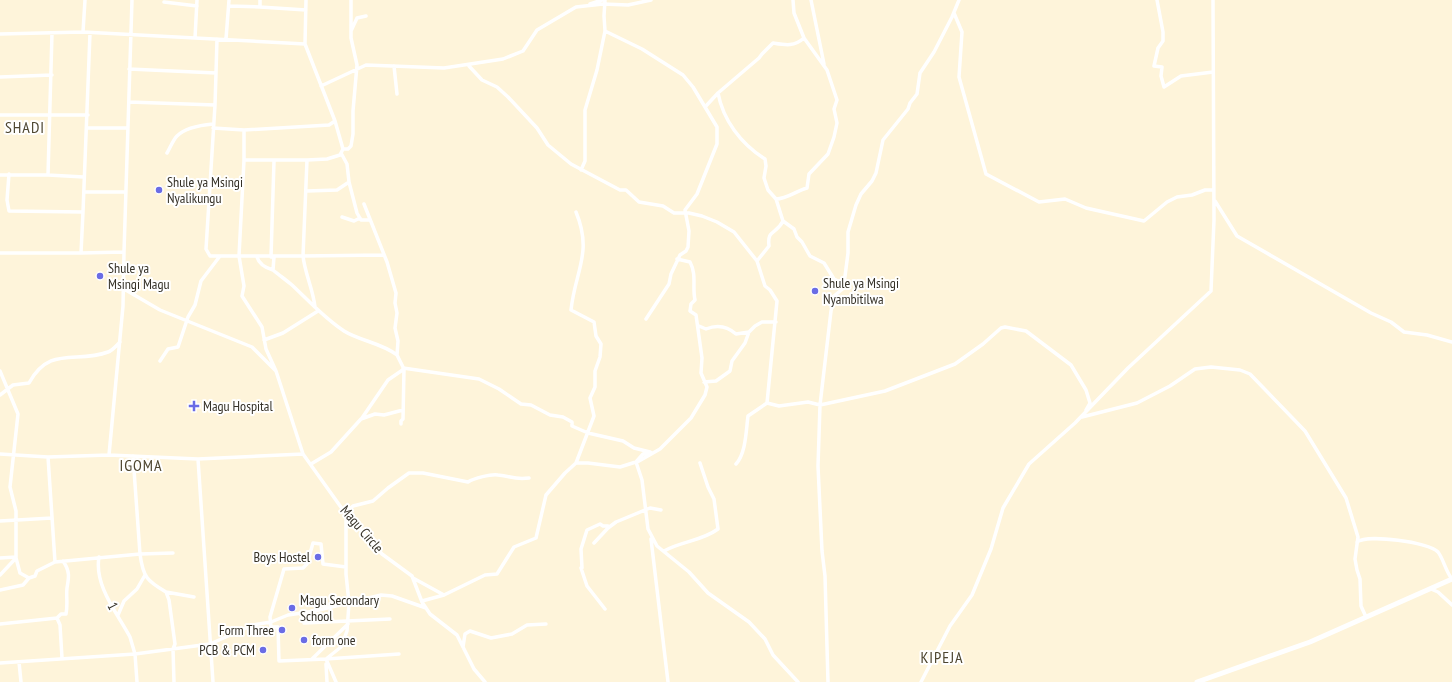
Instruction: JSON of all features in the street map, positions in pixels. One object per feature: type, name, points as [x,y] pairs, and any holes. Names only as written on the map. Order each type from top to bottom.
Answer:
[{"type":"main road","points":[[1197,682],[1310,642],[1431,590],[1452,579]]},
{"type":"street","points":[[83,32],[85,0]]},
{"type":"street","points":[[109,455],[124,289],[125,192],[132,0]]},
{"type":"street","points":[[195,38],[197,0]]},
{"type":"street","points":[[226,39],[229,0]]},
{"type":"street","points":[[260,0],[260,7]]},
{"type":"street","points":[[244,160],[274,161],[327,159],[340,156],[343,149],[335,121],[305,44],[306,0]]},
{"type":"street","points":[[343,149],[348,149],[351,146],[353,134],[356,57],[351,32],[351,0]]},
{"type":"street","points":[[321,86],[366,65],[444,68],[468,66],[503,59],[523,51],[537,30],[576,7],[603,2],[628,5],[651,0]]},
{"type":"street","points":[[793,0],[794,13],[804,38],[825,67]]},
{"type":"street","points":[[776,199],[783,199],[807,188],[808,174],[828,154],[837,123],[834,109],[836,100],[825,67],[812,0]]},
{"type":"street","points":[[828,682],[825,576],[822,551],[818,466],[820,405],[831,311],[834,296],[845,287],[848,232],[856,205],[861,194],[872,181],[876,173],[883,140],[908,109],[910,103],[917,94],[920,73],[934,52],[959,0]]},
{"type":"street","points":[[1157,0],[1163,32],[1163,41],[1158,48],[1154,66],[1162,67],[1161,76],[1164,87],[1181,76],[1213,72]]},
{"type":"street","points":[[921,682],[950,626],[972,595],[979,580],[1003,508],[1029,464],[1078,420],[1128,368],[1211,292],[1214,200],[1213,0]]},
{"type":"street","points":[[164,2],[197,6]]},
{"type":"street","points":[[581,170],[585,161],[585,110],[597,70],[605,31],[603,2]]},
{"type":"street","points":[[229,6],[306,10]]},
{"type":"street","points":[[954,13],[962,32],[959,77],[986,174],[1039,202],[1065,199],[1086,208],[1144,221],[1167,202],[1177,197],[1192,195],[1205,190],[1214,190]]},
{"type":"street","points":[[351,32],[357,18],[366,16]]},
{"type":"street","points":[[605,31],[642,49],[683,75],[693,87],[716,127],[717,144],[697,194],[685,210],[689,231],[688,246],[678,260],[671,274],[669,284],[646,319]]},
{"type":"street","points":[[0,34],[83,32],[305,44]]},
{"type":"street","points":[[48,175],[52,33]]},
{"type":"street","points":[[81,252],[88,115],[90,33]]},
{"type":"street","points":[[705,107],[718,93],[754,63],[773,43],[785,46],[799,42],[804,38]]},
{"type":"street","points":[[217,39],[215,105],[206,249],[210,256],[273,257],[383,255]]},
{"type":"street","points":[[394,66],[397,94]]},
{"type":"street","points":[[468,66],[482,80],[497,87],[508,97],[537,128],[548,145],[581,170],[620,190],[626,190],[640,202],[663,206],[674,213],[686,213],[710,219],[734,232],[757,261],[765,286],[770,290],[777,301],[776,322],[772,339],[767,402],[748,416],[744,446],[741,456],[736,464]]},
{"type":"street","points":[[129,69],[216,73]]},
{"type":"street","points":[[0,77],[52,75]]},
{"type":"street","points":[[718,93],[721,108],[729,122],[754,153],[765,159],[766,166],[764,178],[768,190],[776,199],[783,221],[794,229],[797,237],[802,242],[810,256],[824,263],[834,279],[844,284]]},
{"type":"street","points":[[128,102],[215,105]]},
{"type":"street","points":[[0,115],[88,115]]},
{"type":"street","points":[[167,153],[176,137],[181,133],[203,125],[244,130],[329,125],[335,121]]},
{"type":"street","points":[[87,128],[127,128]]},
{"type":"street","points":[[0,454],[48,457],[109,455],[198,459],[303,454],[276,370],[266,349],[262,327],[242,296],[244,286],[239,256],[244,130]]},
{"type":"street","points":[[341,153],[347,164],[349,182],[357,214],[360,218]]},
{"type":"street","points":[[307,160],[307,191],[303,256],[309,287],[313,292],[315,308]]},
{"type":"street","points":[[273,270],[274,161]]},
{"type":"street","points":[[9,174],[9,211],[82,212]]},
{"type":"street","points":[[0,175],[84,176]]},
{"type":"street","points":[[307,191],[337,190],[349,182]]},
{"type":"street","points":[[84,192],[125,192]]},
{"type":"street","points":[[1214,200],[1237,236],[1371,313],[1391,322],[1404,332],[1427,335],[1452,342]]},
{"type":"street","points":[[364,204],[387,262],[396,293],[394,303],[397,312],[395,328],[398,341],[397,356]]},
{"type":"street","points":[[422,600],[444,595],[485,575],[496,574],[514,547],[536,538],[546,495],[576,463],[588,433],[594,416],[590,398],[595,387],[595,371],[600,358],[601,344],[596,336],[594,322],[571,310],[574,288],[583,260],[584,250],[580,220],[576,212]]},
{"type":"street","points":[[342,217],[354,221],[360,218],[370,220]]},
{"type":"street","points":[[757,261],[769,246],[767,239],[783,221]]},
{"type":"street","points":[[0,252],[124,252]]},
{"type":"street","points":[[160,361],[168,349],[178,347],[195,305],[201,281],[220,256]]},
{"type":"street","points":[[257,257],[258,261],[268,269],[273,270],[318,311],[354,336],[390,350],[397,356],[403,369],[403,410],[401,424]]},
{"type":"street","points":[[576,463],[620,467],[636,462],[653,453],[671,440],[691,418],[705,395],[707,387],[701,373],[702,358],[698,325],[696,315],[690,312],[691,304],[694,300],[693,293],[695,278],[690,262],[678,260]]},
{"type":"street","points":[[124,289],[160,310],[252,347],[276,370]]},
{"type":"street","points":[[264,340],[283,333],[318,311]]},
{"type":"street","points":[[698,325],[706,328],[713,326],[727,327],[731,328],[736,334],[749,332],[762,322],[776,322]]},
{"type":"street","points":[[767,402],[779,406],[808,402],[820,405],[885,391],[922,378],[960,361],[990,339],[1001,328],[1005,327],[1026,331],[1071,365],[1086,390],[1090,403],[1085,413]]},
{"type":"street","points":[[704,382],[716,381],[730,371],[732,361],[745,343],[749,332]]},
{"type":"street","points":[[0,395],[9,390],[13,385],[29,383],[37,369],[43,364],[60,358],[94,356],[110,352],[120,342]]},
{"type":"street","points":[[1078,420],[1084,416],[1137,403],[1170,386],[1195,370],[1211,367],[1240,370],[1250,374],[1305,431],[1316,446],[1346,498],[1358,537],[1356,559],[1361,587],[1361,606],[1366,617]]},
{"type":"street","points":[[311,464],[331,452],[362,419],[388,380],[403,369],[479,379],[499,389],[521,404],[531,405],[550,415],[569,419],[572,422],[572,426],[588,433],[623,441],[634,448],[653,453]]},
{"type":"street","points":[[0,371],[18,414],[12,455],[10,488],[16,511],[16,558],[20,573],[29,578]]},
{"type":"street","points":[[362,419],[375,414],[384,415],[403,410]]},
{"type":"street","name":"Magu Circle","points":[[303,454],[346,512],[382,554],[412,576],[422,600],[430,614],[457,635],[474,670],[485,682]]},
{"type":"street","points":[[133,456],[142,571],[152,584],[166,592],[194,597]]},
{"type":"street","points":[[48,457],[55,562]]},
{"type":"street","points":[[198,459],[213,682]]},
{"type":"street","points":[[636,462],[642,480],[651,536],[668,682]]},
{"type":"street","points":[[664,551],[676,544],[708,536],[718,529],[714,499],[700,464]]},
{"type":"street","points":[[326,659],[341,647],[348,622],[349,603],[346,567],[346,512],[353,506],[373,502],[388,488],[409,474],[423,473],[440,475],[468,482],[476,477],[498,475],[517,480],[529,478]]},
{"type":"street","points":[[594,543],[616,522],[652,508],[661,510]]},
{"type":"street","points":[[0,521],[52,518]]},
{"type":"street","points":[[605,608],[587,586],[582,568],[581,549],[587,530],[600,524],[603,526],[608,526],[608,528]]},
{"type":"street","points":[[651,536],[657,546],[689,572],[708,593],[749,622],[764,639],[773,655],[798,682]]},
{"type":"street","points":[[1357,543],[1364,538],[1392,540],[1432,548],[1438,552],[1452,579]]},
{"type":"street","points":[[346,567],[323,564],[321,544],[313,543],[307,564],[304,568],[284,570],[270,617],[271,627],[278,627],[279,661],[399,654]]},
{"type":"street","points":[[0,590],[23,585],[29,578],[35,576],[37,572],[55,562],[99,557],[173,553]]},
{"type":"street","name":"1","points":[[99,557],[98,565],[100,579],[130,637],[135,654],[137,682]]},
{"type":"street","points":[[0,558],[16,558]]},
{"type":"street","points":[[0,575],[16,558]]},
{"type":"street","points":[[0,624],[57,618],[61,614],[66,614],[68,603],[67,589],[69,581],[68,568],[63,561]]},
{"type":"street","points":[[118,615],[124,601],[137,589],[145,575]]},
{"type":"street","points":[[413,578],[444,595]]},
{"type":"street","points":[[1431,590],[1438,592],[1452,605]]},
{"type":"street","points":[[166,592],[175,644],[173,649],[174,682]]},
{"type":"street","points":[[0,663],[135,654],[210,644],[253,625],[271,622],[288,615],[381,595],[392,596],[426,608]]},
{"type":"street","points":[[303,613],[304,623],[390,619]]},
{"type":"street","points":[[57,618],[60,625],[62,658]]},
{"type":"street","points":[[312,660],[348,622]]},
{"type":"street","points":[[463,648],[465,634],[470,631],[491,638],[512,634],[527,625],[546,624]]},
{"type":"street","points":[[326,659],[334,682]]},
{"type":"street","points":[[326,659],[327,682]]},
{"type":"street","points":[[19,662],[21,682]]},
{"type":"place","name":"Shule ya Msingi Nyalikungu","points":[[159,190]]},
{"type":"place","name":"Shule ya Msingi Magu","points":[[100,276]]},
{"type":"place","name":"Shule ya Msingi Nyambitilwa","points":[[815,291]]},
{"type":"place","name":"Magu Hospital","points":[[194,406]]},
{"type":"place","name":"Boys Hostel","points":[[318,557]]},
{"type":"place","name":"Magu Secondary School","points":[[292,608]]},
{"type":"place","name":"Form Three","points":[[282,630]]},
{"type":"place","name":"form one","points":[[304,640]]},
{"type":"place","name":"PCB & PCM","points":[[263,650]]},
{"type":"district","name":"SHADI","points":[[25,127]]},
{"type":"district","name":"IGOMA","points":[[141,465]]},
{"type":"district","name":"KIPEJA","points":[[942,657]]}]
